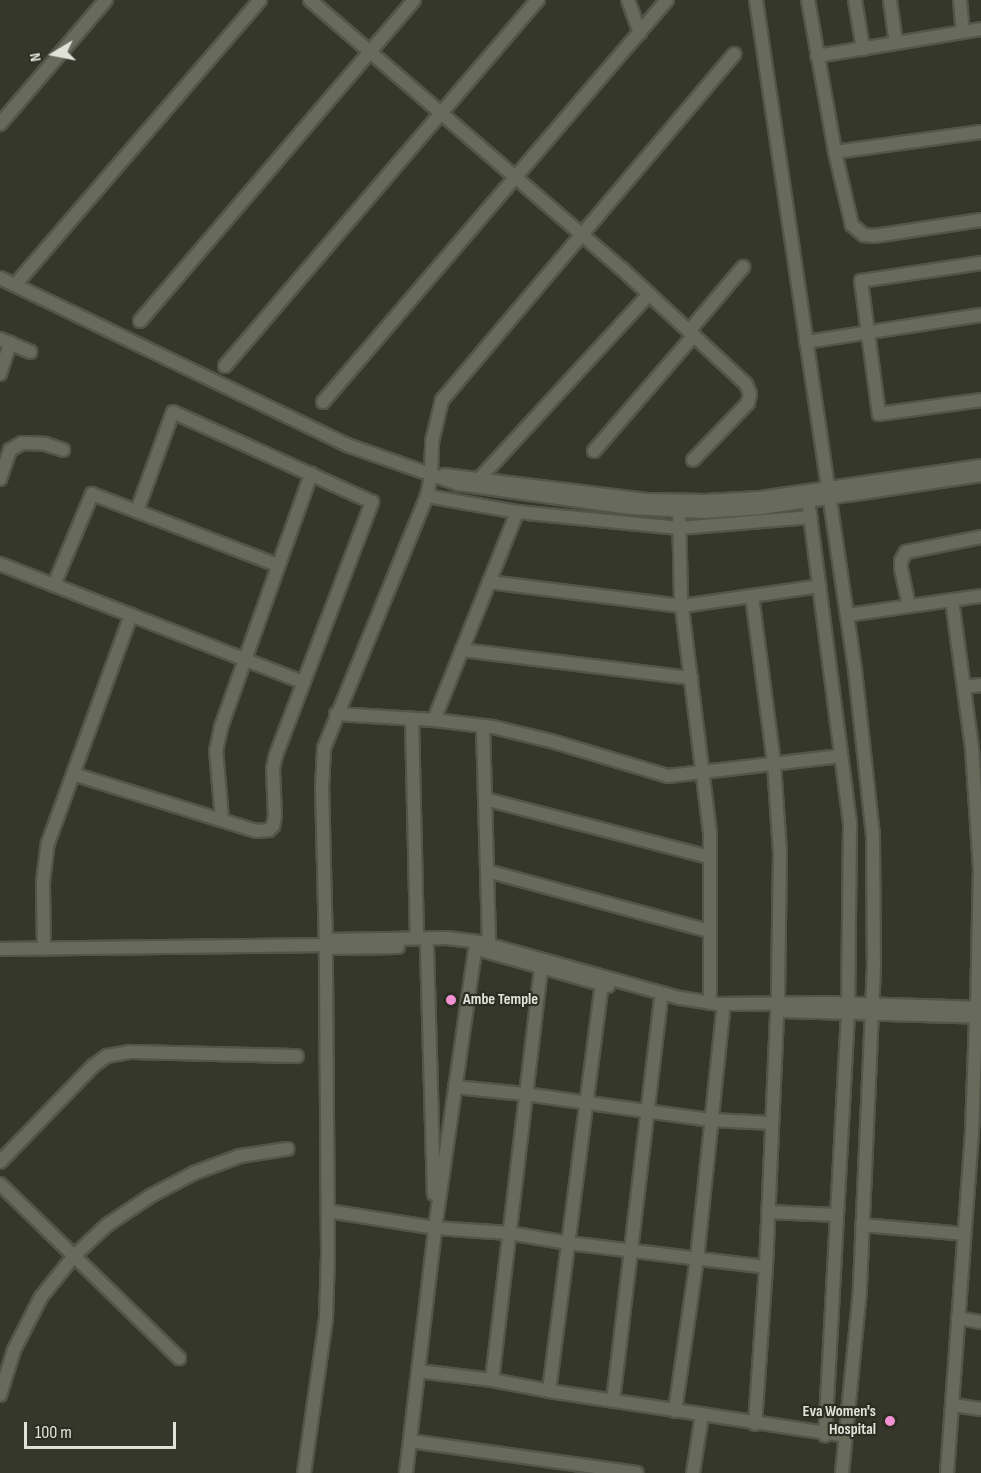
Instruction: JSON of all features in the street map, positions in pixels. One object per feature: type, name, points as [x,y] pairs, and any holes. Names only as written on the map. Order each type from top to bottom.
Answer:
[{"type":"street","points":[[0,124],[105,0]]},
{"type":"street","points":[[15,285],[260,0]]},
{"type":"street","points":[[310,0],[580,233],[746,384],[750,394],[748,403],[693,460]]},
{"type":"street","points":[[140,321],[414,0]]},
{"type":"street","points":[[225,366],[538,0]]},
{"type":"street","points":[[628,0],[640,33]]},
{"type":"street","points":[[323,402],[667,0]]},
{"type":"street","points":[[756,0],[847,615],[873,837],[872,1011],[860,1290],[846,1436],[845,1473]]},
{"type":"street","points":[[808,0],[835,152],[852,225],[864,235],[981,220]]},
{"type":"street","points":[[855,0],[862,49]]},
{"type":"street","points":[[890,0],[896,43]]},
{"type":"street","points":[[960,0],[963,32]]},
{"type":"street","points":[[817,56],[981,29]]},
{"type":"street","points":[[304,1473],[326,1318],[328,1211],[326,944],[321,789],[324,748],[427,496],[431,476],[432,442],[442,400],[580,233],[734,54]]},
{"type":"street","points":[[835,152],[981,132]]},
{"type":"street","points":[[981,263],[861,281],[879,414],[981,400]]},
{"type":"street","points":[[594,451],[743,267]]},
{"type":"street","points":[[0,278],[347,445],[431,476],[458,483],[548,498],[632,508],[706,512],[981,475]]},
{"type":"street","points":[[480,478],[649,294]]},
{"type":"street","points":[[806,342],[981,315]]},
{"type":"street","points":[[0,374],[5,341],[30,352]]},
{"type":"street","points":[[73,774],[256,831],[264,832],[273,826],[273,768],[276,755],[372,502],[173,412],[137,511]]},
{"type":"street","points":[[0,479],[5,448],[32,442],[63,450]]},
{"type":"street","points":[[829,494],[981,466]]},
{"type":"street","points":[[222,819],[216,751],[221,727],[243,659],[311,474]]},
{"type":"street","points":[[431,476],[480,478],[648,500],[706,501],[808,497]]},
{"type":"street","points":[[54,585],[90,494],[278,566]]},
{"type":"street","points":[[427,496],[517,512],[679,528],[811,517]]},
{"type":"street","points":[[808,497],[849,824],[849,1009],[825,1435]]},
{"type":"street","points":[[679,511],[682,606],[710,857],[710,1003]]},
{"type":"street","points":[[434,720],[517,512]]},
{"type":"street","points":[[909,606],[901,569],[902,556],[906,552],[981,537]]},
{"type":"street","points":[[0,564],[303,682]]},
{"type":"street","points":[[489,582],[682,606],[820,586]]},
{"type":"street","points":[[752,596],[774,764],[780,852],[777,1007],[766,1267],[755,1424]]},
{"type":"street","points":[[847,615],[981,596]]},
{"type":"street","points":[[947,1473],[979,1012],[980,868],[972,748],[952,600]]},
{"type":"street","points":[[44,949],[44,882],[48,843],[131,615]]},
{"type":"street","points":[[462,650],[691,678]]},
{"type":"street","points":[[964,687],[981,685]]},
{"type":"street","points":[[336,714],[434,720],[483,726],[551,741],[668,776],[841,756]]},
{"type":"street","points":[[412,719],[435,1228]]},
{"type":"street","points":[[483,726],[489,945]]},
{"type":"street","points":[[485,799],[710,857]]},
{"type":"street","points":[[487,871],[710,931]]},
{"type":"street","points":[[0,949],[422,942],[447,938],[489,945],[680,998],[710,1003],[872,1011],[979,1012]]},
{"type":"street","points":[[422,942],[475,949],[541,970],[661,1001],[723,1012],[777,1007]]},
{"type":"street","points":[[406,1473],[435,1228],[475,949]]},
{"type":"street","points":[[492,1380],[541,970]]},
{"type":"street","points":[[549,1391],[602,985]]},
{"type":"street","points":[[613,1401],[661,1001]]},
{"type":"street","points":[[675,1411],[697,1259],[723,1012]]},
{"type":"street","points":[[0,1162],[93,1066],[107,1056],[129,1052],[297,1056]]},
{"type":"street","points":[[455,1087],[525,1094],[711,1120],[772,1123]]},
{"type":"street","points":[[0,1395],[14,1350],[41,1297],[74,1256],[107,1225],[152,1195],[194,1173],[240,1156],[287,1149]]},
{"type":"street","points":[[0,1184],[179,1358]]},
{"type":"street","points":[[328,1211],[435,1228],[509,1233],[568,1243],[766,1267]]},
{"type":"street","points":[[768,1212],[837,1215]]},
{"type":"street","points":[[862,1225],[964,1234]]},
{"type":"street","points":[[958,1318],[981,1322]]},
{"type":"street","points":[[418,1371],[492,1380],[755,1424],[846,1436]]},
{"type":"street","points":[[952,1405],[981,1409]]},
{"type":"street","points":[[693,1473],[702,1415]]},
{"type":"street","points":[[410,1441],[637,1473]]},
{"type":"place","name":"Ambe Temple","points":[[451,1000]]},
{"type":"place","name":"Eva Women's Hospital","points":[[890,1421]]}]
